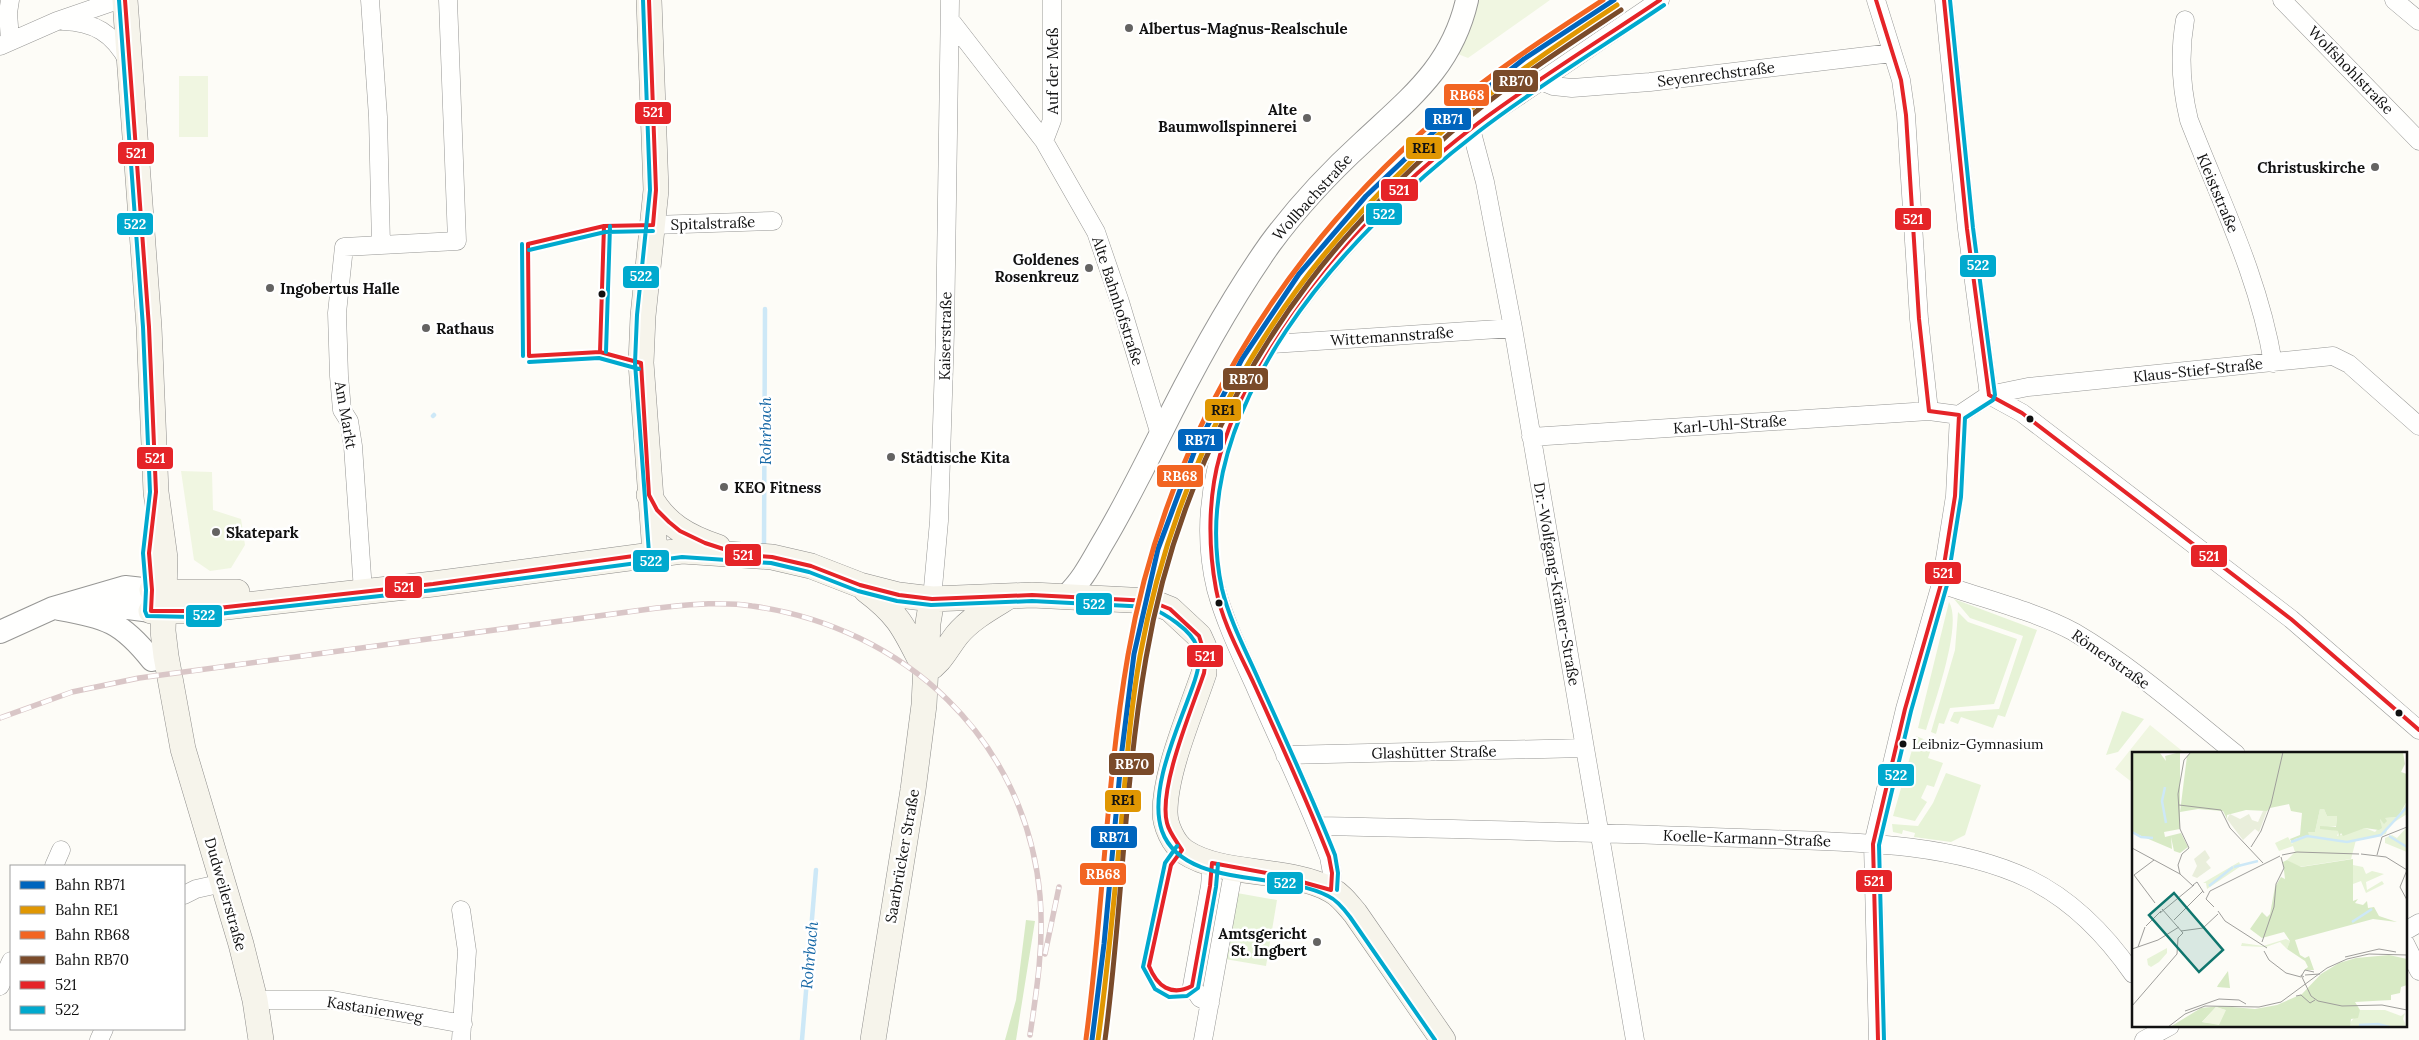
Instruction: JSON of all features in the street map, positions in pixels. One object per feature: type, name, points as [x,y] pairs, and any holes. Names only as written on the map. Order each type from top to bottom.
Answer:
[{"type":"main road","name":"Dudweilerstraße","points":[[125,0],[149,327],[156,492],[165,558],[158,601],[163,631],[159,658],[255,1000],[261,1040]]},
{"type":"main road","points":[[649,0],[656,190],[642,340],[643,405],[655,554]]},
{"type":"main road","points":[[649,495],[657,510],[680,531],[742,555]]},
{"type":"main road","points":[[158,601],[191,611],[682,551],[772,557],[811,566],[860,585],[899,595],[932,598],[1066,596],[1150,601],[1170,609],[1180,616],[1199,636],[1204,647],[1204,673],[1173,768],[1165,812],[1167,825],[1182,850],[1223,865],[1277,874],[1331,890],[1345,900],[1443,1040]]},
{"type":"main road","points":[[860,585],[883,603],[898,619],[926,671],[941,660],[962,630],[984,612],[1008,597]]},
{"type":"main road","points":[[158,601],[286,592],[332,595]]},
{"type":"main road","name":"Kaiserstraße","points":[[926,671],[928,623],[932,598]]},
{"type":"main road","points":[[159,658],[174,630],[191,611]]},
{"type":"main road","name":"Saarbrücker Straße","points":[[873,1040],[913,790],[926,671]]},
{"type":"street","points":[[10,0],[5,43],[58,21],[118,0]]},
{"type":"street","points":[[370,0],[378,117],[382,245]]},
{"type":"street","name":"Am Markt","points":[[363,591],[353,446],[349,421],[342,410],[339,376],[337,313],[344,247],[457,241],[448,0]]},
{"type":"street","name":"Kaiserstraße","points":[[932,598],[939,521],[943,392],[950,0]]},
{"type":"street","name":"Auf der Meß","points":[[1044,141],[1052,120],[1052,0]]},
{"type":"street","name":"Wollbachstraße","points":[[1160,435],[1213,331],[1261,257],[1297,210],[1330,173],[1417,93],[1439,66],[1461,22],[1467,0]]},
{"type":"street","points":[[1331,890],[1332,873],[1329,857],[1226,617],[1216,588],[1212,563],[1212,496],[1217,465],[1231,419],[1248,384],[1293,311],[1339,251],[1403,188],[1471,129],[1660,0]]},
{"type":"street","points":[[1876,0],[1900,80],[1906,115],[1919,319],[1929,412]]},
{"type":"street","points":[[1944,0],[1967,229],[1989,395]]},
{"type":"street","name":"Wolfshohlstraße","points":[[2282,0],[2419,141]]},
{"type":"street","points":[[2394,0],[2419,21]]},
{"type":"street","name":"Kleiststraße","points":[[2185,20],[2182,60],[2183,94],[2189,120],[2257,291],[2267,326],[2273,363]]},
{"type":"street","points":[[58,21],[79,22],[99,28],[108,34],[122,50],[130,66]]},
{"type":"street","name":"Alte Bahnhofstraße","points":[[951,22],[1044,141],[1096,232],[1120,302],[1160,435]]},
{"type":"street","name":"Seyenrechstraße","points":[[1541,81],[1553,86],[1572,88],[1650,82],[1892,53]]},
{"type":"street","name":"Dr.-Wolfgang-Krämer-Straße","points":[[1471,129],[1485,182],[1513,328],[1553,554],[1634,1040]]},
{"type":"street","name":"Spitalstraße","points":[[654,225],[774,221]]},
{"type":"street","name":"Wittemannstraße","points":[[1272,344],[1513,328]]},
{"type":"street","name":"Klaus-Stief-Straße","points":[[1989,395],[2028,387],[2333,356],[2349,364],[2418,423]]},
{"type":"street","points":[[1878,1040],[1873,844],[1905,709],[1941,584],[1955,496],[1959,415],[1989,395]]},
{"type":"street","points":[[1989,395],[2022,414],[2292,619],[2419,730]]},
{"type":"street","name":"Karl-Uhl-Straße","points":[[1531,437],[1929,412],[1959,415]]},
{"type":"street","points":[[1066,596],[1086,574],[1160,435]]},
{"type":"street","name":"Römerstraße","points":[[1941,584],[2029,614],[2073,632],[2130,671],[2233,752]]},
{"type":"street","points":[[0,632],[53,608],[125,587],[158,601]]},
{"type":"street","points":[[53,608],[99,616],[129,634],[159,658]]},
{"type":"street","name":"Glashütter Straße","points":[[1285,755],[1584,748]]},
{"type":"street","name":"Koelle-Karmann-Straße","points":[[1317,826],[1598,832],[1873,844],[1964,856],[2028,878],[2057,895],[2087,919],[2116,950],[2132,973]]},
{"type":"street","points":[[1210,1004],[1200,998],[1192,986],[1210,886],[1223,865]]},
{"type":"street","points":[[1203,1040],[1210,1004],[1223,865]]},
{"type":"street","points":[[185,894],[196,889],[223,883]]},
{"type":"street","name":"Kastanienweg","points":[[255,1000],[333,1000],[462,1032],[467,951],[461,910]]},
{"type":"street","points":[[2406,930],[2419,923]]},
{"type":"street","points":[[2406,945],[2419,971]]},
{"type":"street","points":[[0,986],[10,963]]},
{"type":"street","points":[[2144,1040],[2166,1028]]},
{"type":"green space","points":[[1473,0],[1550,0],[1468,58],[1453,52]]},
{"type":"green space","points":[[179,76],[208,76],[208,137],[179,137]]},
{"type":"green space","name":"Skatepark","points":[[181,471],[212,472],[213,510],[241,519],[245,545],[231,568],[210,571],[194,560]]},
{"type":"green space","points":[[1954,599],[2037,630],[2005,717],[1998,715],[1993,728],[1961,717],[1958,724],[1950,721],[1954,712],[1999,709],[2023,636],[1970,618]]},
{"type":"green space","points":[[1949,602],[1952,613],[1950,645],[1926,730],[1918,728]]},
{"type":"green space","points":[[1958,612],[1968,622],[2017,639],[1994,704],[1950,708],[1944,724],[1939,723],[1936,734],[1931,732],[1955,650]]},
{"type":"green space","points":[[2122,711],[2144,719],[2118,752],[2106,755]]},
{"type":"green space","points":[[2150,725],[2184,752],[2132,752],[2132,782],[2115,769]]},
{"type":"green space","points":[[1916,736],[1933,743],[1928,758],[1943,763],[1934,787],[1927,785],[1921,798],[1927,802],[1915,821],[1893,816]]},
{"type":"green space","points":[[1946,773],[1981,785],[1965,835],[1951,842],[1914,837],[1915,833],[1903,830],[1902,834],[1893,832],[1892,824],[1918,826],[1933,803]]},
{"type":"green space","points":[[1237,893],[1277,900],[1266,966],[1225,959]]},
{"type":"green space","points":[[1026,920],[1035,921],[1016,1040],[1005,1040],[1016,1000]]},
{"type":"waterway","name":"Rohrbach","points":[[764,548],[765,309]]},
{"type":"waterway","name":"Rohrbach","points":[[802,1040],[816,870]]},
{"type":"railway","points":[[0,718],[72,692],[139,678],[657,608],[728,604],[752,606],[807,618],[859,638],[906,666],[948,700],[983,741],[1010,787],[1030,839],[1040,896],[1040,949],[1030,1035]]},
{"type":"railway","points":[[1045,954],[1059,887]]},
{"type":"rail line","name":"RB68","points":[[1086,1039],[1115,751],[1128,655],[1145,577],[1169,502],[1199,429],[1236,360],[1279,293],[1327,231],[1380,172],[1438,118],[1478,86],[1539,42],[1603,0]]},
{"type":"rail line","name":"RB71","points":[[1092,1040],[1104,944],[1122,750],[1134,654],[1158,549],[1195,450],[1242,359],[1299,274],[1366,196],[1442,124],[1524,59],[1614,0]]},
{"type":"rail line","name":"RE1","points":[[1098,1040],[1111,934],[1131,720],[1140,656],[1155,586],[1176,519],[1202,454],[1233,391],[1268,331],[1309,274],[1354,220],[1425,147],[1468,110],[1552,48],[1617,5]]},
{"type":"rail line","name":"RB70","points":[[1105,1040],[1133,753],[1146,658],[1156,607],[1186,508],[1205,460],[1227,413],[1252,367],[1280,323],[1325,261],[1375,205],[1448,135],[1489,101],[1621,10]]},
{"type":"transit line","name":"522","points":[[119,0],[143,327],[150,492],[143,553],[146,590],[145,611],[147,616],[192,617],[434,590],[682,557],[771,563],[809,572],[858,591],[897,601],[931,605],[1032,601],[1149,607],[1162,613],[1184,628],[1190,634],[1199,654],[1198,668],[1192,689],[1170,748],[1161,783],[1159,816],[1162,831],[1173,849],[1190,862],[1211,870],[1235,876],[1308,888],[1334,900],[1350,917],[1435,1040]]},
{"type":"transit line","name":"521","points":[[125,0],[149,327],[156,492],[149,553],[152,590],[151,611]]},
{"type":"transit line","name":"522","points":[[643,0],[650,190],[637,315],[635,363],[649,553]]},
{"type":"transit line","name":"521","points":[[649,0],[656,190],[653,225]]},
{"type":"transit line","name":"521","points":[[641,363],[649,495],[657,510],[680,531],[705,543],[742,555],[772,557],[811,566],[860,585],[899,595],[932,599],[1032,595],[1150,601],[1170,609],[1199,636],[1206,658],[1204,673],[1178,748],[1167,790],[1167,823],[1182,850],[1171,865],[1149,966],[1156,979],[1166,988],[1171,990],[1184,989],[1192,986],[1210,886],[1212,863],[1277,875],[1331,890],[1332,873],[1329,857],[1293,770],[1232,638],[1222,614],[1216,589],[1213,573],[1210,522],[1213,488],[1220,455],[1238,407],[1262,360],[1290,314],[1323,271],[1359,230],[1397,192],[1437,156],[1477,124],[1545,76],[1660,0]]},
{"type":"transit line","name":"521","points":[[1876,0],[1901,80],[1906,115],[1919,319],[1929,411],[1959,415]]},
{"type":"transit line","name":"521","points":[[1944,0],[1967,229],[1989,395]]},
{"type":"transit line","name":"522","points":[[1884,1040],[1879,845],[1911,711],[1947,585],[1961,497],[1965,418],[1993,400],[1995,395],[1973,228],[1950,0]]},
{"type":"transit line","name":"522","points":[[1337,890],[1338,873],[1335,855],[1225,601],[1222,589],[1216,522],[1227,455],[1251,391],[1286,330],[1329,273],[1377,221],[1428,173],[1500,115],[1664,5]]},
{"type":"transit line","name":"521","points":[[528,244],[604,226],[653,225]]},
{"type":"transit line","name":"521","points":[[600,352],[604,226]]},
{"type":"transit line","name":"522","points":[[606,352],[610,226]]},
{"type":"transit line","name":"522","points":[[529,250],[605,232],[653,231]]},
{"type":"transit line","name":"522","points":[[522,244],[523,356]]},
{"type":"transit line","name":"521","points":[[528,244],[529,356]]},
{"type":"transit line","name":"521","points":[[529,356],[600,352],[641,363]]},
{"type":"transit line","name":"522","points":[[529,362],[599,358],[639,369]]},
{"type":"transit line","name":"521","points":[[1989,395],[2022,413],[2291,619],[2419,730]]},
{"type":"transit line","name":"521","points":[[1878,1040],[1873,844],[1905,709],[1941,584],[1955,496],[1959,415]]},
{"type":"transit line","name":"521","points":[[151,611],[191,611],[433,584],[655,553]]},
{"type":"transit line","name":"522","points":[[1177,846],[1165,863],[1143,967],[1155,989],[1169,997],[1187,996],[1198,988],[1216,887],[1218,864]]},
{"type":"place","name":"Albertus-Magnus-Realschule","points":[[1129,28]]},
{"type":"place","name":"Alte Baumwollspinnerei","points":[[1307,118]]},
{"type":"place","name":"Christuskirche","points":[[2375,167]]},
{"type":"place","name":"Goldenes Rosenkreuz","points":[[1089,268]]},
{"type":"place","name":"Ingobertus Halle","points":[[270,288]]},
{"type":"place","name":"Rathaus","points":[[426,328]]},
{"type":"place","name":"Städtische Kita","points":[[891,457]]},
{"type":"place","name":"KEO Fitness","points":[[724,487]]},
{"type":"place","name":"Skatepark","points":[[216,532]]},
{"type":"place","name":"Leibniz-Gymnasium","points":[[1903,744]]},
{"type":"place","name":"Amtsgericht St. Ingbert","points":[[1317,942]]}]
